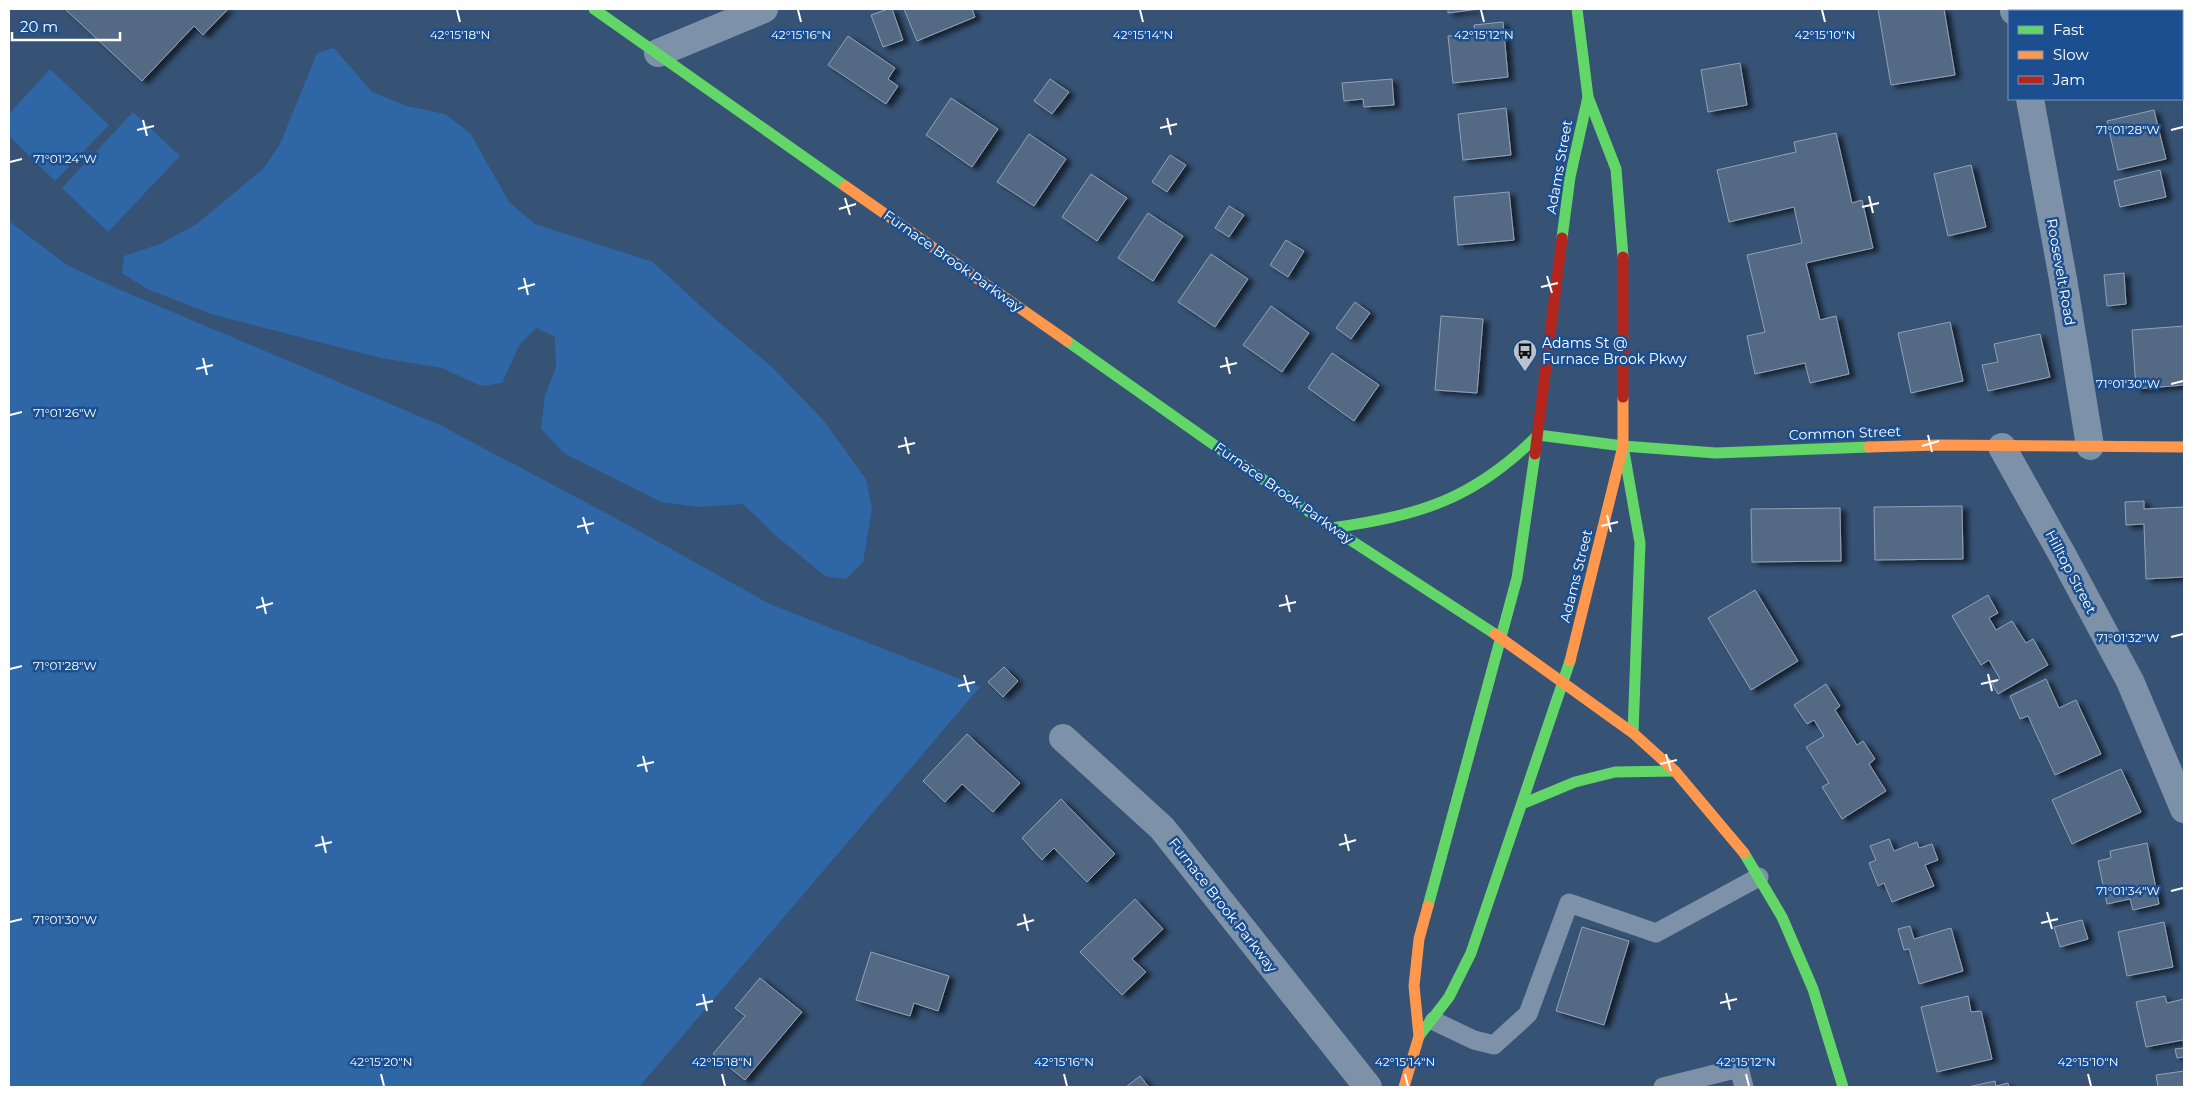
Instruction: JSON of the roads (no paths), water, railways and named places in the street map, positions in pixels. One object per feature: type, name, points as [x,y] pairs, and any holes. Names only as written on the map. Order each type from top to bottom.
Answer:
[{"type":"main road","name":"Furnace Brook Parkway","points":[[594,9],[1332,528],[1501,638],[1633,733],[1675,771],[1740,845],[1759,877],[1782,917],[1813,988],[1843,1087]]},
{"type":"main road","name":"Adams Street","points":[[1419,1036],[1434,1021],[1461,976],[1471,953],[1564,682],[1577,637],[1623,446],[1623,259],[1616,169],[1588,97],[1577,9]]},
{"type":"main road","name":"Adams Street","points":[[1404,1087],[1419,1036],[1414,986],[1419,939],[1517,578],[1538,436],[1570,177],[1588,97]]},
{"type":"main road","points":[[1332,528],[1373,523],[1423,510],[1466,491],[1500,470],[1538,436]]},
{"type":"main road","name":"Common Street","points":[[1538,436],[1623,446],[1716,453],[1939,445],[2184,447]]},
{"type":"main road","points":[[1623,446],[1640,543],[1633,733]]},
{"type":"main road","points":[[1522,804],[1575,782],[1615,772],[1675,771]]},
{"type":"street","points":[[658,53],[764,9]]},
{"type":"street","name":"Roosevelt Road","points":[[2030,100],[2090,446]]},
{"type":"street","name":"Hilltop Street","points":[[2002,447],[2130,681],[2184,809]]},
{"type":"street","name":"Furnace Brook Parkway","points":[[1063,738],[1162,828],[1368,1087]]},
{"type":"lane","points":[[1434,1021],[1474,1040],[1494,1045],[1528,1014],[1569,903],[1656,933],[1759,877]]},
{"type":"lane","points":[[1663,1087],[1739,1068],[1744,1087]]},
{"type":"place","name":"Adams St @ Furnace Brook Pkwy","points":[[1525,372]]}]
